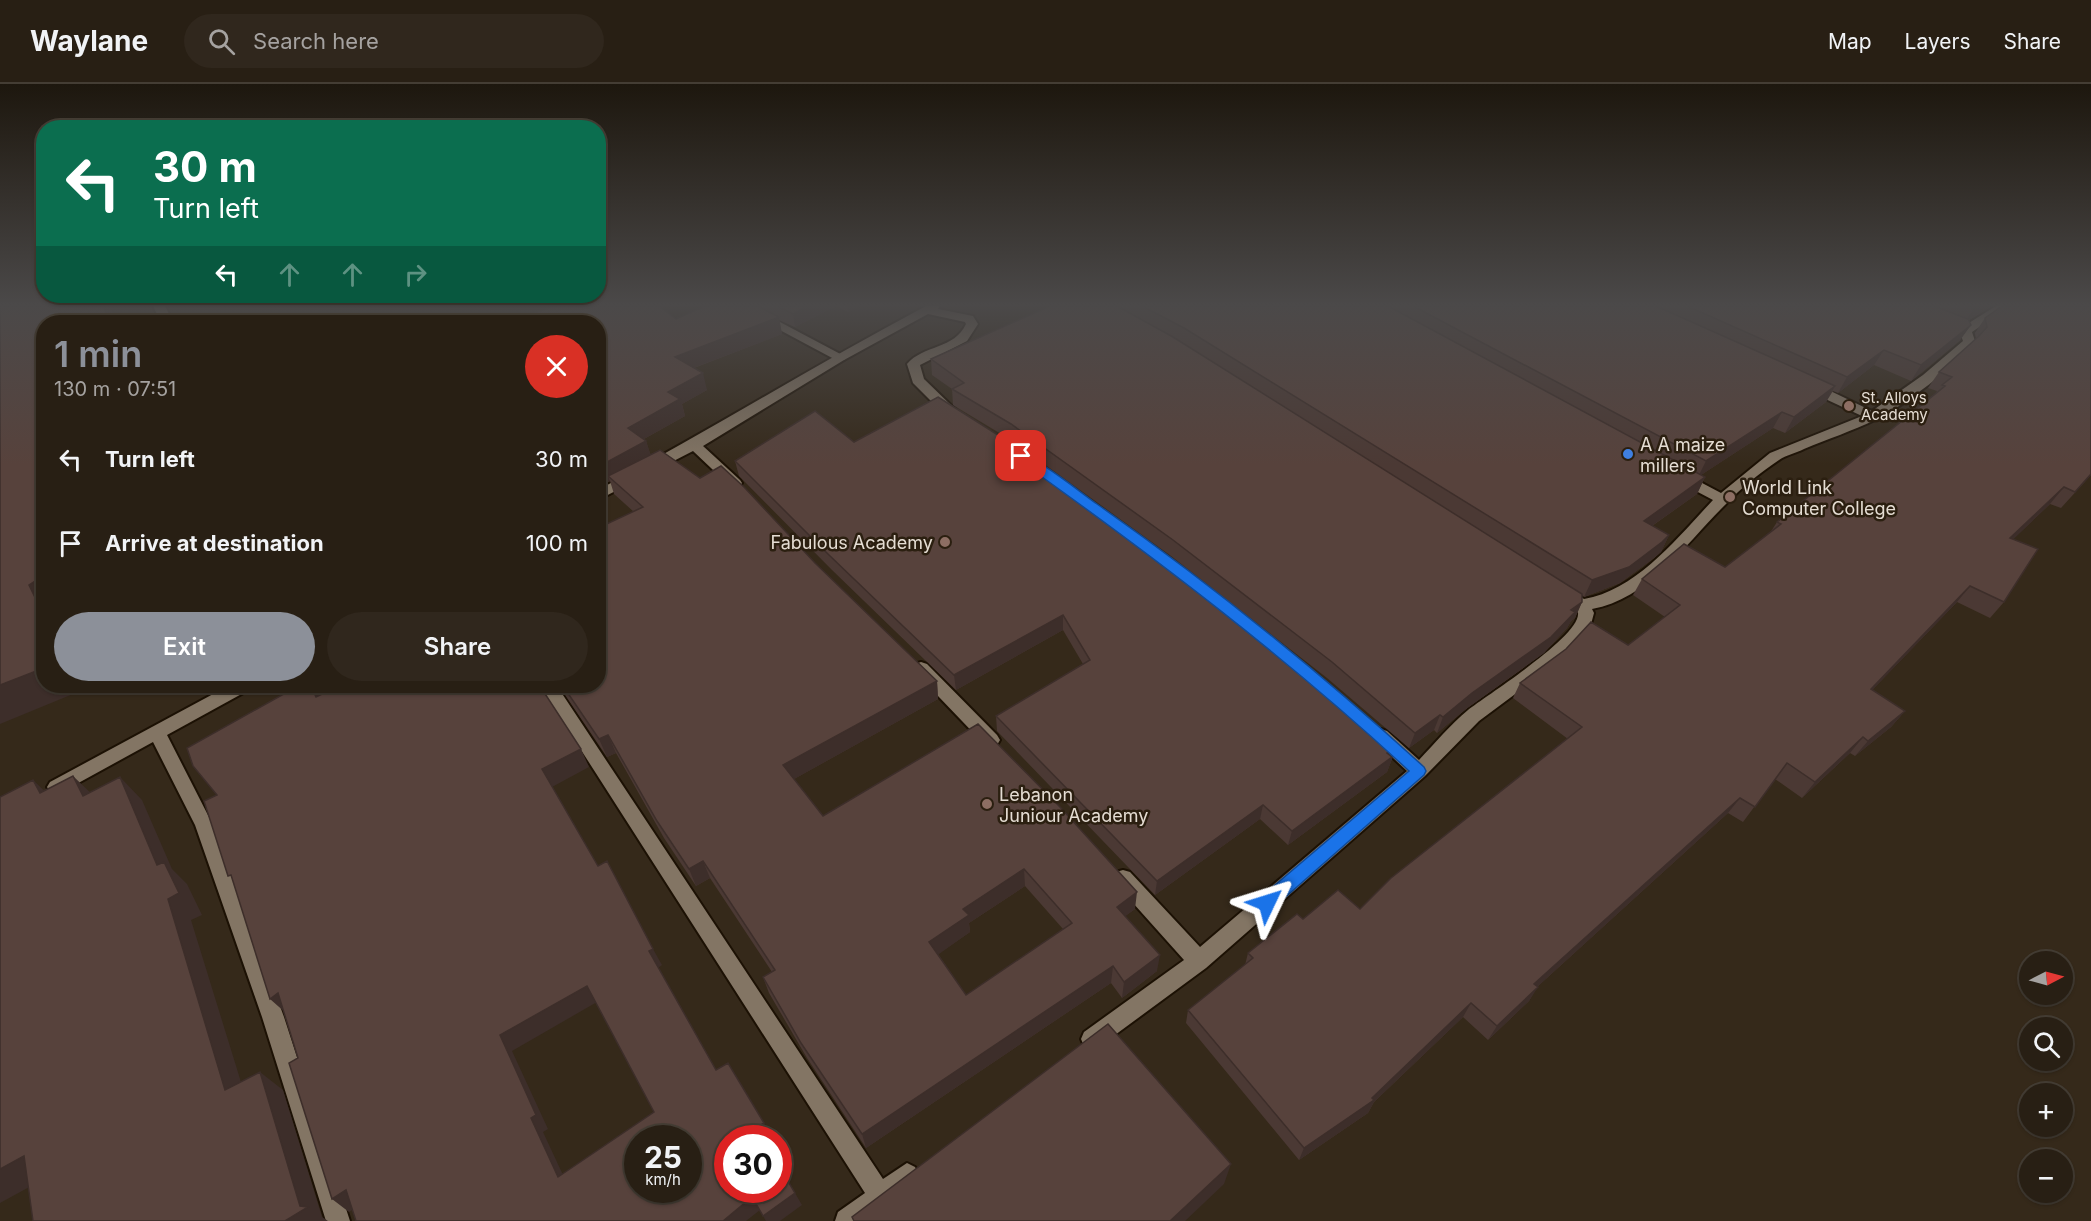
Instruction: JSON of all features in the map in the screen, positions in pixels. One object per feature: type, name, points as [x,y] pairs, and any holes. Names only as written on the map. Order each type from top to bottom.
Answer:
[{"type":"street","points":[[606,492],[694,445],[837,359]]},
{"type":"street","points":[[918,359],[913,364],[918,380],[946,411],[965,421]]},
{"type":"street","points":[[1582,605],[1595,605],[1624,591],[1668,554],[1722,499],[1775,456],[1873,416],[1950,359]]},
{"type":"street","points":[[1800,382],[1873,416]]},
{"type":"street","points":[[694,445],[746,493]]},
{"type":"street","points":[[1672,472],[1722,499]]},
{"type":"street","points":[[1078,1049],[1199,961],[1419,771],[1473,716],[1551,659],[1584,624],[1586,613],[1582,605],[1552,586]]},
{"type":"street","points":[[906,654],[1003,752]]},
{"type":"street","points":[[42,795],[228,693]]},
{"type":"street","points":[[553,693],[880,1195]]},
{"type":"street","points":[[1371,727],[1419,771]]},
{"type":"street","points":[[157,733],[204,825],[273,1017],[339,1221]]},
{"type":"street","points":[[1114,869],[1199,961]]},
{"type":"street","points":[[847,1221],[918,1167]]},
{"type":"building","points":[[0,359],[36,359],[36,581],[29,585],[36,599],[36,671],[0,685]]},
{"type":"building","points":[[606,359],[679,359],[703,373],[668,392],[680,399],[628,428],[646,441],[606,463]]},
{"type":"building","points":[[931,359],[1208,359],[1582,594],[1582,602],[1571,610],[1575,612],[1551,637],[1472,693],[1443,717],[1440,715],[1415,733],[1332,662],[1173,540],[1011,424],[952,389],[964,383]]},
{"type":"building","points":[[1234,359],[1486,359],[1705,477],[1644,521],[1669,535],[1662,542],[1629,567],[1592,580]]},
{"type":"building","points":[[1513,359],[1775,359],[1835,386],[1794,417],[1782,412],[1706,461]]},
{"type":"building","points":[[1807,359],[1872,359],[1847,377]]},
{"type":"building","points":[[1906,359],[1928,359],[1921,365]]},
{"type":"building","points":[[1953,359],[2091,359],[2091,474],[2075,492],[2064,487],[2010,538],[2038,549],[2004,602],[1970,586],[1871,689],[1905,711],[1868,741],[1863,737],[1815,782],[1787,763],[1755,807],[1740,798],[1534,984],[1538,987],[1497,1026],[1471,1003],[1372,1098],[1374,1100],[1304,1148],[1188,1010],[1253,958],[1248,953],[1297,914],[1303,919],[1338,890],[1360,909],[1391,878],[1582,727],[1520,683],[1566,649],[1591,622],[1628,645],[1680,605],[1642,579],[1684,544],[1725,567],[1781,524],[1777,522],[1945,386],[1942,385],[1952,377],[1939,372]]},
{"type":"building","points":[[938,397],[998,435],[1160,552],[1316,676],[1397,746],[1387,753],[1392,757],[1292,831],[1263,805],[1157,881],[996,716],[1090,660],[1063,615],[954,675],[735,461],[815,411],[854,442]]},
{"type":"building","points":[[660,450],[700,478],[721,466],[744,487],[815,563],[937,681],[783,765],[823,816],[978,724],[1060,807],[1137,892],[1117,907],[1160,955],[1124,982],[1113,966],[862,1134],[801,1043],[763,977],[775,970],[703,861],[689,869],[657,821],[608,735],[599,739],[568,693],[606,693],[606,524],[643,507],[608,476]],"holes":[[[1024,869],[1072,923],[966,995],[929,942],[969,915],[963,909]]]},
{"type":"building","points":[[285,693],[314,693],[316,697],[324,693],[545,693],[581,749],[542,769],[598,866],[607,861],[653,949],[649,951],[716,1070],[728,1063],[764,1123],[760,1125],[714,1125],[714,1203],[745,1203],[723,1221],[356,1221],[346,1190],[332,1199],[289,1063],[298,1058],[278,993],[270,999],[231,875],[228,876],[204,801],[217,795],[193,766],[187,748]],"holes":[[[587,986],[654,1112],[635,1125],[702,1125],[702,1203],[624,1203],[624,1132],[558,1177],[531,1118],[536,1115],[500,1035]]]},
{"type":"building","points":[[73,776],[83,796],[120,777],[157,865],[164,862],[179,893],[168,899],[225,1090],[260,1072],[300,1206],[308,1207],[285,1221],[33,1221],[24,1156],[0,1169],[0,797],[33,780],[40,793]]},
{"type":"building","points":[[1108,1024],[1231,1164],[1170,1221],[854,1221],[852,1217]]},
{"type":"building","points":[[755,1203],[781,1203],[763,1216]]},
{"type":"place","name":"St. Alloys Academy","points":[[1849,406]]},
{"type":"place","name":"A A maize millers","points":[[1628,454]]},
{"type":"place","name":"World Link Computer College","points":[[1730,497]]},
{"type":"place","name":"Fabulous Academy","points":[[945,542]]},
{"type":"place","name":"Lebanon Juniour Academy","points":[[987,804]]},
{"type":"route","points":[[1021,456],[1130,533],[1277,647],[1347,705],[1419,771],[1267,903]]}]
